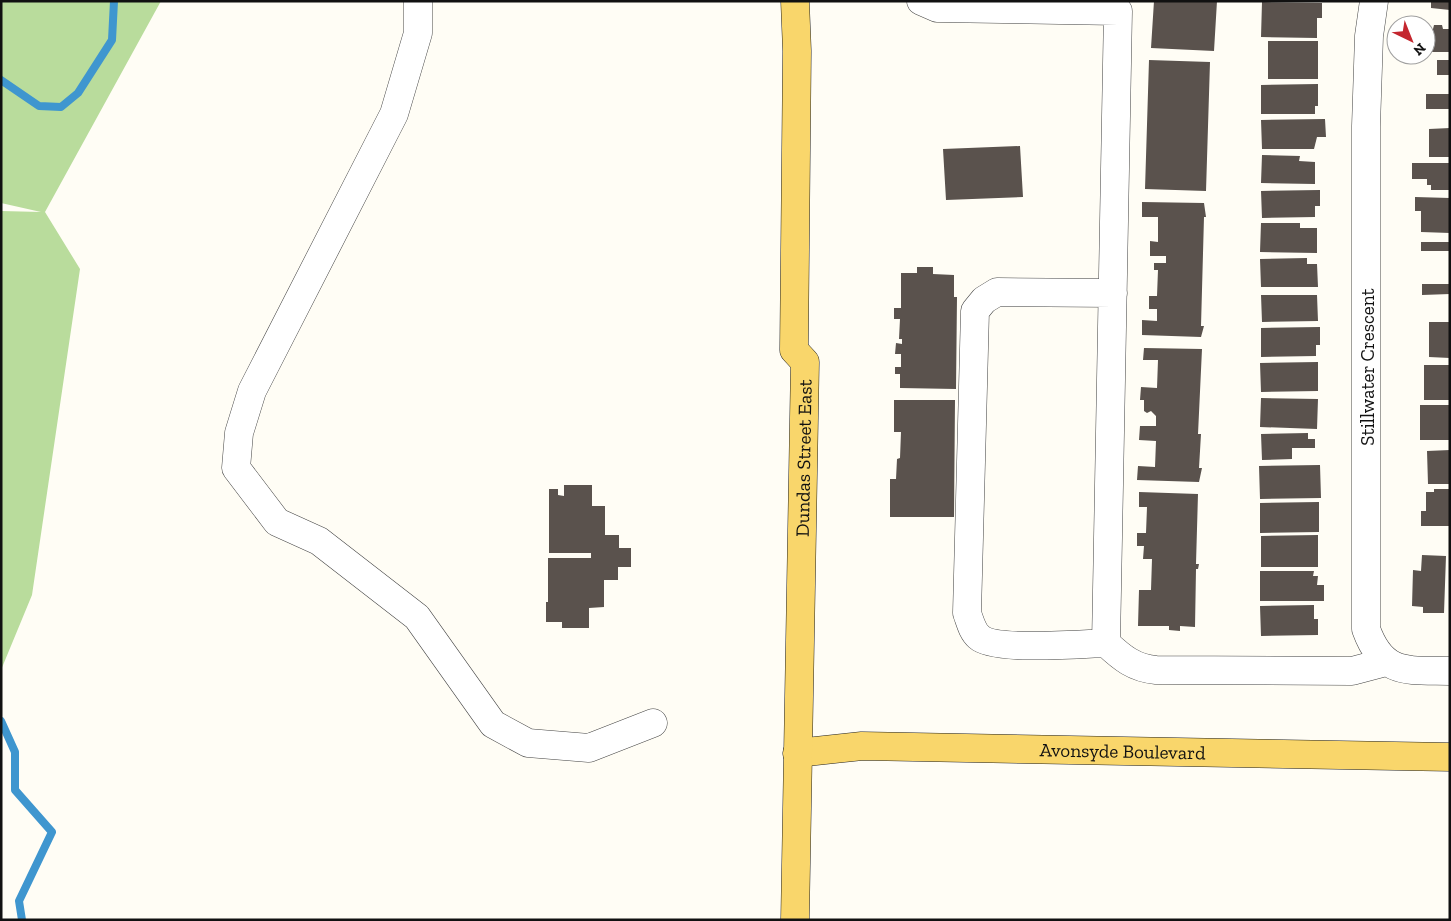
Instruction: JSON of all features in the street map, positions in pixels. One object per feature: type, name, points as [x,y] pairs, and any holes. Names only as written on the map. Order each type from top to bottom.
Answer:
[{"type":"main road","name":"Dundas Street East","points":[[795,1],[797,80],[794,350],[806,362],[795,920]]},
{"type":"main road","name":"Avonsyde Boulevard","points":[[797,753],[862,746],[1450,757]]},
{"type":"street","points":[[418,1],[418,33],[394,114],[252,391],[239,433],[236,468],[277,522],[319,541],[417,617],[493,724],[528,743],[589,748],[653,723]]},
{"type":"street","points":[[921,1],[937,8],[1118,6],[1106,644]]},
{"type":"street","name":"Stillwater Crescent","points":[[1374,1],[1369,36],[1366,126],[1366,629],[1373,648],[1386,662]]},
{"type":"street","points":[[1113,293],[997,292],[984,300],[975,311],[967,613],[972,628],[980,638],[997,644],[1106,644],[1129,663],[1143,669],[1156,670],[1352,671],[1386,662],[1396,668],[1407,670],[1450,671]]},
{"type":"green space","points":[[1,1],[161,1],[45,212],[80,269],[32,595],[1,670],[1,211],[41,212],[1,203]]},
{"type":"building","points":[[1154,1],[1217,1],[1214,51],[1151,48]]},
{"type":"building","points":[[1431,1],[1450,1],[1450,10],[1431,8]]},
{"type":"building","points":[[1262,2],[1322,3],[1322,18],[1317,18],[1317,38],[1261,37]]},
{"type":"building","points":[[1436,25],[1442,25],[1443,29],[1450,29],[1450,52],[1436,52]]},
{"type":"building","points":[[1268,41],[1318,41],[1318,79],[1268,79]]},
{"type":"building","points":[[1149,60],[1210,62],[1206,191],[1145,189]]},
{"type":"building","points":[[1437,60],[1450,60],[1450,75],[1437,75]]},
{"type":"building","points":[[1318,84],[1318,106],[1315,106],[1315,114],[1261,114],[1261,85]]},
{"type":"building","points":[[1426,94],[1450,94],[1450,109],[1426,109]]},
{"type":"building","points":[[1325,119],[1326,137],[1317,137],[1314,149],[1262,149],[1261,120]]},
{"type":"building","points":[[1450,128],[1450,157],[1429,157],[1429,129]]},
{"type":"building","points":[[1020,146],[1023,197],[946,200],[943,149]]},
{"type":"building","points":[[1262,155],[1300,156],[1299,161],[1315,162],[1315,184],[1261,183]]},
{"type":"building","points":[[1412,163],[1450,163],[1450,190],[1431,190],[1431,185],[1427,185],[1427,179],[1412,179]]},
{"type":"building","points":[[1320,190],[1320,206],[1315,206],[1315,217],[1262,218],[1261,191]]},
{"type":"building","points":[[1415,197],[1450,198],[1450,233],[1421,232],[1421,211],[1415,211]]},
{"type":"building","points":[[1142,202],[1204,203],[1206,217],[1204,217],[1201,326],[1204,326],[1201,337],[1142,335],[1142,320],[1157,321],[1157,309],[1149,309],[1149,296],[1157,296],[1158,270],[1154,270],[1154,263],[1166,263],[1166,256],[1150,256],[1150,241],[1158,242],[1158,217],[1142,217]]},
{"type":"building","points":[[1261,223],[1300,223],[1300,228],[1317,228],[1317,253],[1260,252]]},
{"type":"building","points":[[1421,242],[1450,242],[1450,251],[1421,251]]},
{"type":"building","points":[[1307,258],[1307,264],[1317,264],[1318,287],[1261,287],[1260,259]]},
{"type":"building","points":[[917,267],[933,267],[933,274],[954,275],[954,297],[957,297],[956,389],[900,388],[900,374],[895,374],[895,367],[901,367],[901,354],[895,354],[896,343],[902,344],[902,339],[899,339],[900,319],[894,319],[894,308],[901,308],[901,273],[917,273]]},
{"type":"building","points":[[1422,284],[1450,284],[1450,294],[1422,295]]},
{"type":"building","points":[[1261,295],[1317,295],[1318,321],[1262,322]]},
{"type":"building","points":[[1429,322],[1450,322],[1450,358],[1429,357]]},
{"type":"building","points":[[1320,327],[1320,345],[1316,345],[1316,356],[1261,357],[1261,328]]},
{"type":"building","points":[[1144,348],[1202,349],[1198,434],[1201,434],[1199,468],[1202,468],[1199,482],[1137,480],[1138,466],[1155,467],[1156,441],[1139,440],[1140,426],[1156,426],[1156,416],[1151,411],[1147,413],[1144,411],[1144,400],[1140,400],[1141,387],[1157,388],[1158,360],[1143,360]]},
{"type":"building","points":[[1318,362],[1318,391],[1261,392],[1260,363]]},
{"type":"building","points":[[1424,365],[1450,365],[1450,400],[1424,400]]},
{"type":"building","points":[[1261,398],[1318,399],[1317,429],[1260,427]]},
{"type":"building","points":[[894,400],[955,400],[954,517],[890,517],[890,479],[896,479],[897,459],[900,458],[901,432],[894,432]]},
{"type":"building","points":[[1420,405],[1450,405],[1450,440],[1420,440]]},
{"type":"building","points":[[1308,433],[1308,439],[1315,439],[1315,448],[1292,448],[1292,459],[1262,460],[1261,434]]},
{"type":"building","points":[[1450,450],[1450,484],[1428,484],[1427,451]]},
{"type":"building","points":[[1320,465],[1321,498],[1260,499],[1259,466]]},
{"type":"building","points":[[564,485],[592,485],[592,506],[605,506],[605,535],[619,535],[619,548],[631,548],[631,567],[618,567],[618,580],[604,580],[604,607],[589,608],[589,628],[562,628],[562,622],[546,622],[548,558],[591,558],[591,553],[549,553],[549,489],[558,489],[558,495],[564,496]]},
{"type":"building","points":[[1434,489],[1450,489],[1450,526],[1421,526],[1421,511],[1426,511],[1426,492],[1434,492]]},
{"type":"building","points":[[1139,492],[1198,494],[1196,564],[1199,564],[1198,569],[1196,569],[1195,627],[1180,626],[1180,631],[1169,630],[1169,626],[1138,626],[1139,590],[1151,590],[1152,559],[1143,559],[1144,546],[1137,546],[1137,533],[1146,533],[1147,507],[1139,507]]},
{"type":"building","points":[[1319,502],[1319,532],[1260,533],[1260,503]]},
{"type":"building","points":[[1318,535],[1318,567],[1261,567],[1261,536]]},
{"type":"building","points":[[1422,555],[1446,556],[1444,613],[1423,613],[1423,607],[1412,606],[1413,570],[1421,571]]},
{"type":"building","points":[[1260,571],[1314,571],[1313,576],[1318,576],[1317,585],[1324,585],[1324,601],[1260,601]]},
{"type":"building","points":[[1314,605],[1314,619],[1318,619],[1318,635],[1261,636],[1260,606]]},
{"type":"waterway","points":[[1,80],[39,106],[61,107],[78,93],[112,40],[114,1]]},
{"type":"waterway","points":[[1,721],[15,752],[15,790],[52,832],[19,901],[22,920]]}]
